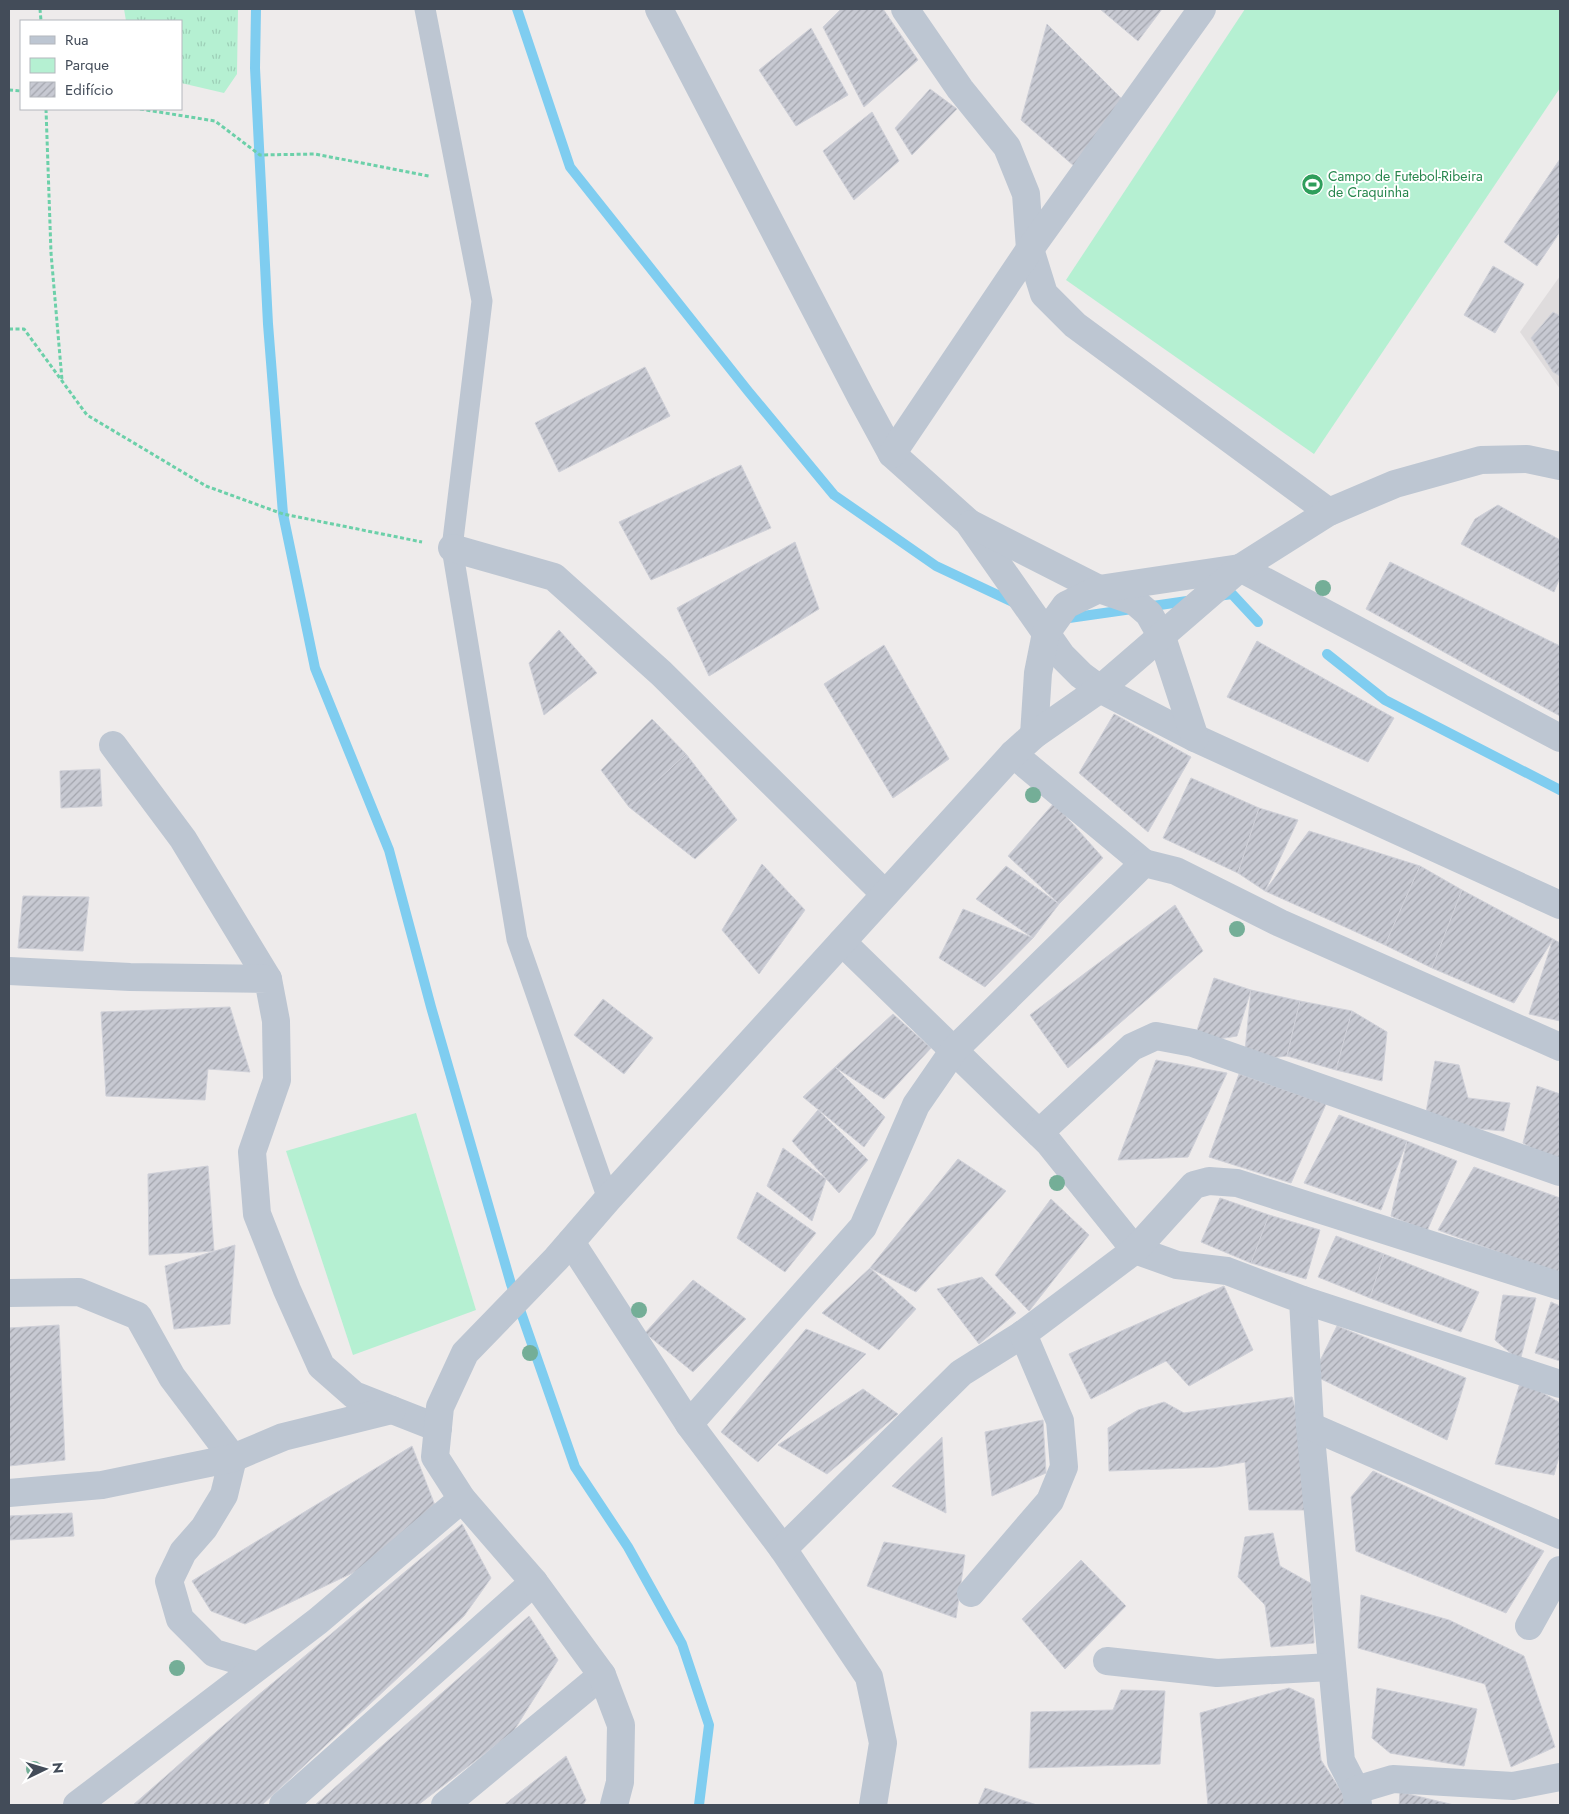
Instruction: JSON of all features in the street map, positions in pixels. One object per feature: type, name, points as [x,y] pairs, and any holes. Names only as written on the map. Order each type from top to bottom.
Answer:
[{"type":"street","points":[[659,9],[892,454],[968,522],[1062,656],[1081,675],[1100,689],[1195,738],[1560,905]]},
{"type":"street","points":[[905,9],[960,89],[1007,147],[1026,194],[1030,249],[1044,294],[1076,325],[1329,512]]},
{"type":"street","points":[[892,454],[1030,249],[1202,9]]},
{"type":"street","points":[[614,1805],[620,1782],[621,1724],[602,1675],[534,1582],[462,1499],[435,1457],[440,1407],[465,1353],[564,1250],[608,1199],[1012,754],[1034,735],[1100,689],[1240,568],[1329,512],[1394,484],[1481,460],[1527,459],[1560,466]]},
{"type":"street","points":[[968,522],[1099,589],[1134,601],[1149,614],[1162,637],[1195,738]]},
{"type":"street","points":[[452,548],[554,577],[661,673],[885,894]]},
{"type":"street","points":[[1034,735],[1038,673],[1046,633],[1066,605],[1099,589],[1240,568],[1560,738]]},
{"type":"street","points":[[113,745],[183,839],[268,980],[276,1022],[277,1080],[252,1152],[257,1214],[287,1290],[321,1366],[354,1395],[438,1428]]},
{"type":"street","points":[[1012,754],[1144,863],[1176,871],[1280,923],[1560,1048]]},
{"type":"street","points":[[689,1424],[863,1227],[916,1105],[954,1050],[1144,863]]},
{"type":"street","points":[[842,942],[1049,1143],[1135,1250],[1177,1264],[1227,1271],[1304,1300],[1560,1384]]},
{"type":"street","points":[[9,971],[130,977],[268,980]]},
{"type":"street","points":[[1039,1133],[1132,1047],[1156,1036],[1193,1042],[1560,1172]]},
{"type":"street","points":[[783,1549],[961,1373],[1023,1334],[1135,1250],[1194,1185],[1209,1181],[1237,1183],[1560,1286]]},
{"type":"street","points":[[564,1250],[689,1424],[783,1549],[869,1677],[883,1743],[873,1805]]},
{"type":"street","points":[[9,1293],[80,1292],[138,1316],[172,1377],[232,1458],[224,1495],[204,1528],[183,1552],[169,1581],[180,1619],[214,1653],[258,1666]]},
{"type":"street","points":[[1304,1300],[1310,1426],[1341,1761],[1357,1797],[1393,1779],[1513,1786],[1560,1777]]},
{"type":"street","points":[[971,1593],[1050,1501],[1064,1467],[1060,1421],[1023,1334]]},
{"type":"street","points":[[9,1493],[102,1485],[232,1458],[283,1437],[392,1410]]},
{"type":"street","points":[[1310,1426],[1560,1535]]},
{"type":"street","points":[[77,1805],[318,1621],[462,1499]]},
{"type":"street","points":[[1530,1626],[1560,1570]]},
{"type":"street","points":[[283,1805],[534,1582]]},
{"type":"street","points":[[1107,1661],[1217,1673],[1331,1667]]},
{"type":"street","points":[[445,1805],[602,1675]]},
{"type":"lane","points":[[425,9],[482,301],[452,548],[517,938],[608,1199]]},
{"type":"path","points":[[46,110],[51,253],[62,380]]},
{"type":"path","points":[[146,110],[215,121],[260,155],[315,154],[459,182]]},
{"type":"path","points":[[9,329],[24,329],[87,415],[206,486],[283,514],[452,548]]},
{"type":"shaded area","points":[[1560,276],[1560,389],[1520,332]]},
{"type":"green space","points":[[124,9],[238,9],[237,74],[224,93],[182,83],[182,20],[126,20]]},
{"type":"green space","name":"Campo de Futebol-Ribeira de Craquinha","points":[[1245,9],[1560,9],[1560,88],[1314,454],[1066,280]]},
{"type":"green space","points":[[416,1113],[476,1310],[353,1355],[286,1151]]},
{"type":"building","points":[[841,9],[883,9],[918,60],[864,107],[823,27]]},
{"type":"building","points":[[1100,9],[1162,9],[1138,41]]},
{"type":"building","points":[[1047,24],[1124,101],[1074,166],[1021,120]]},
{"type":"building","points":[[811,28],[848,95],[796,126],[759,70]]},
{"type":"building","points":[[930,89],[957,109],[912,155],[895,128]]},
{"type":"building","points":[[872,112],[899,161],[854,200],[823,151]]},
{"type":"building","points":[[1560,159],[1560,232],[1537,266],[1504,242]]},
{"type":"building","points":[[1493,266],[1524,284],[1495,333],[1464,315]]},
{"type":"building","points":[[1553,312],[1560,316],[1560,376],[1553,372],[1531,338]]},
{"type":"building","points":[[645,367],[670,416],[559,472],[535,423]]},
{"type":"building","points":[[741,465],[771,528],[651,580],[619,522]]},
{"type":"building","points":[[1498,505],[1560,540],[1560,577],[1554,592],[1461,544],[1475,519]]},
{"type":"building","points":[[795,542],[819,609],[709,676],[677,608]]},
{"type":"building","points":[[1390,562],[1560,646],[1560,716],[1366,609]]},
{"type":"building","points":[[559,630],[597,673],[544,715],[529,663]]},
{"type":"building","points":[[1257,641],[1394,718],[1368,762],[1227,697]]},
{"type":"building","points":[[884,645],[949,759],[893,798],[824,684]]},
{"type":"building","points":[[1114,714],[1191,757],[1148,832],[1079,773]]},
{"type":"building","points":[[652,719],[686,754],[629,807],[601,770]]},
{"type":"building","points":[[686,754],[737,820],[695,859],[629,807]]},
{"type":"building","points":[[100,769],[102,806],[61,808],[60,771]]},
{"type":"building","points":[[1191,778],[1259,808],[1238,873],[1163,838]]},
{"type":"building","points":[[1054,803],[1103,858],[1059,904],[1008,856]]},
{"type":"building","points":[[1259,808],[1298,820],[1265,891],[1238,873]]},
{"type":"building","points":[[1309,831],[1420,866],[1385,945],[1265,891]]},
{"type":"building","points":[[762,864],[805,910],[759,974],[722,930]]},
{"type":"building","points":[[1006,866],[1059,904],[1033,938],[976,899]]},
{"type":"building","points":[[1420,866],[1462,890],[1432,968],[1385,945]]},
{"type":"building","points":[[1462,890],[1553,939],[1514,1003],[1432,968]]},
{"type":"building","points":[[23,896],[89,897],[83,951],[18,948]]},
{"type":"building","points":[[1175,905],[1203,951],[1068,1068],[1030,1015]]},
{"type":"building","points":[[963,909],[1033,938],[985,987],[939,958]]},
{"type":"building","points":[[1553,939],[1560,943],[1560,1021],[1529,1014]]},
{"type":"building","points":[[1214,978],[1251,990],[1237,1036],[1193,1043]]},
{"type":"building","points":[[1251,990],[1300,1001],[1287,1056],[1244,1061]]},
{"type":"building","points":[[603,999],[653,1038],[624,1074],[574,1035]]},
{"type":"building","points":[[1300,1001],[1352,1011],[1336,1070],[1287,1056]]},
{"type":"building","points":[[230,1007],[250,1072],[208,1069],[205,1100],[106,1096],[101,1012]]},
{"type":"building","points":[[1352,1011],[1387,1032],[1382,1081],[1336,1070]]},
{"type":"building","points":[[893,1014],[931,1048],[884,1099],[835,1067]]},
{"type":"building","points":[[1156,1060],[1227,1073],[1188,1157],[1118,1160]]},
{"type":"building","points":[[1435,1061],[1459,1065],[1468,1098],[1510,1103],[1504,1131],[1424,1124]]},
{"type":"building","points":[[835,1067],[885,1117],[864,1147],[803,1097]]},
{"type":"building","points":[[1239,1074],[1326,1104],[1291,1183],[1209,1157]]},
{"type":"building","points":[[1537,1086],[1560,1094],[1560,1166],[1523,1143]]},
{"type":"building","points":[[818,1110],[868,1160],[839,1193],[792,1141]]},
{"type":"building","points":[[1339,1115],[1407,1141],[1381,1210],[1304,1183]]},
{"type":"building","points":[[1407,1141],[1457,1161],[1427,1231],[1391,1216]]},
{"type":"building","points":[[783,1148],[826,1179],[812,1221],[767,1186]]},
{"type":"building","points":[[958,1159],[1006,1191],[916,1292],[870,1268]]},
{"type":"building","points":[[208,1166],[214,1251],[149,1255],[148,1174]]},
{"type":"building","points":[[1474,1167],[1560,1198],[1560,1265],[1558,1274],[1438,1230]]},
{"type":"building","points":[[757,1192],[816,1233],[785,1272],[737,1238]]},
{"type":"building","points":[[1220,1198],[1269,1215],[1251,1263],[1201,1242]]},
{"type":"building","points":[[1051,1199],[1089,1235],[1029,1311],[995,1275]]},
{"type":"building","points":[[1269,1215],[1320,1230],[1306,1279],[1251,1263]]},
{"type":"building","points":[[1336,1236],[1384,1254],[1370,1298],[1318,1277]]},
{"type":"building","points":[[235,1245],[230,1324],[174,1329],[165,1266]]},
{"type":"building","points":[[1384,1254],[1479,1292],[1461,1332],[1370,1298]]},
{"type":"building","points":[[870,1268],[916,1309],[879,1350],[822,1313]]},
{"type":"building","points":[[982,1277],[1016,1313],[979,1344],[937,1289]]},
{"type":"building","points":[[693,1280],[746,1319],[693,1372],[645,1333]]},
{"type":"building","points":[[1224,1286],[1253,1350],[1189,1386],[1166,1361],[1091,1399],[1069,1354]]},
{"type":"building","points":[[1503,1295],[1536,1298],[1520,1361],[1495,1340]]},
{"type":"building","points":[[1551,1302],[1560,1306],[1560,1361],[1535,1353]]},
{"type":"building","points":[[59,1325],[65,1460],[9,1466],[9,1328]]},
{"type":"building","points":[[1337,1326],[1466,1378],[1447,1440],[1313,1375]]},
{"type":"building","points":[[806,1329],[866,1354],[758,1462],[721,1432]]},
{"type":"building","points":[[1521,1380],[1560,1403],[1560,1453],[1554,1475],[1495,1464]]},
{"type":"building","points":[[863,1389],[898,1414],[827,1474],[778,1445]]},
{"type":"building","points":[[1292,1397],[1307,1450],[1309,1510],[1249,1510],[1245,1462],[1217,1467],[1109,1471],[1108,1428],[1138,1410],[1164,1402],[1184,1413]]},
{"type":"building","points":[[1043,1420],[1046,1473],[992,1496],[985,1432]]},
{"type":"building","points":[[942,1437],[946,1513],[892,1486]]},
{"type":"building","points":[[412,1446],[436,1508],[363,1568],[245,1624],[211,1611],[192,1581]]},
{"type":"building","points":[[1373,1471],[1544,1551],[1506,1613],[1356,1551],[1351,1497]]},
{"type":"building","points":[[72,1513],[74,1536],[9,1540],[9,1516]]},
{"type":"building","points":[[462,1524],[491,1578],[464,1616],[262,1805],[133,1805],[256,1697]]},
{"type":"building","points":[[1273,1533],[1280,1566],[1312,1584],[1314,1643],[1271,1647],[1265,1605],[1238,1577],[1245,1537]]},
{"type":"building","points":[[884,1542],[965,1555],[956,1618],[867,1586]]},
{"type":"building","points":[[1081,1560],[1126,1606],[1065,1669],[1022,1619]]},
{"type":"building","points":[[1361,1595],[1449,1620],[1524,1656],[1555,1747],[1511,1767],[1485,1684],[1358,1648]]},
{"type":"building","points":[[529,1616],[558,1660],[513,1732],[418,1805],[315,1805]]},
{"type":"building","points":[[1289,1688],[1314,1699],[1321,1760],[1350,1805],[1208,1805],[1200,1713]]},
{"type":"building","points":[[1377,1688],[1477,1709],[1464,1766],[1390,1753],[1372,1738]]},
{"type":"building","points":[[1121,1690],[1165,1691],[1160,1764],[1029,1768],[1031,1712],[1113,1710]]},
{"type":"building","points":[[566,1756],[586,1800],[583,1805],[504,1805]]},
{"type":"building","points":[[985,1788],[1037,1805],[978,1805]]},
{"type":"building","points":[[1400,1792],[1454,1805],[1399,1805]]},
{"type":"waterway","points":[[256,9],[255,68],[268,324],[283,514],[315,668],[389,850],[431,1007],[511,1284],[575,1467],[628,1547],[682,1644],[709,1725],[699,1805]]},
{"type":"waterway","points":[[517,9],[570,167],[748,391],[834,495],[936,566],[1017,604]]},
{"type":"waterway","points":[[1218,596],[1232,594],[1258,622]]},
{"type":"waterway","points":[[1146,607],[1194,600]]},
{"type":"waterway","points":[[1062,619],[1132,609]]},
{"type":"waterway","points":[[1327,654],[1385,700],[1560,790]]},
{"type":"place","name":"Campo de Futebol-Ribeira de Craquinha","points":[[1312,184]]}]
